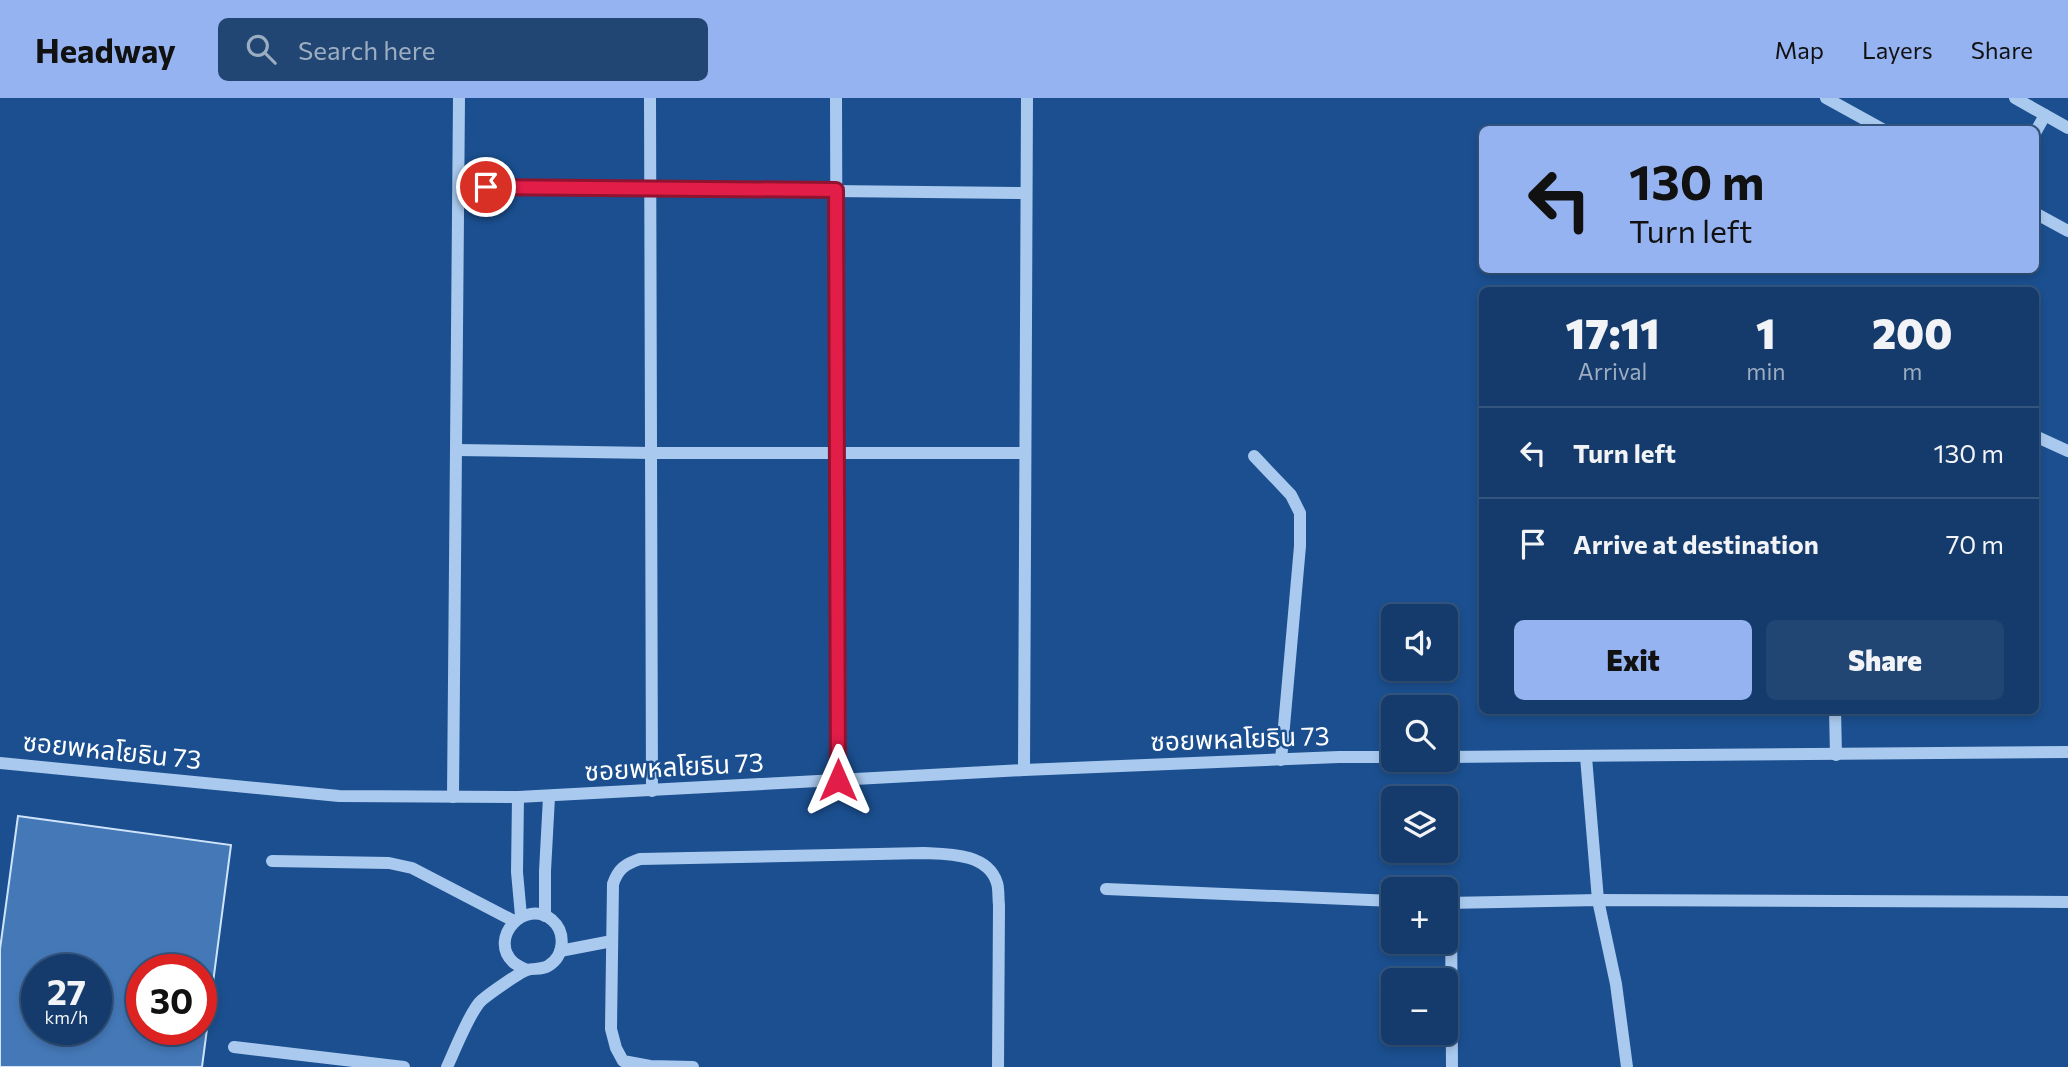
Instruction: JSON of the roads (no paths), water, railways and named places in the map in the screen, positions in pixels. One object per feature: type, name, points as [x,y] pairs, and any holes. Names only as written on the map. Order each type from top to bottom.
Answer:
[{"type":"street","points":[[453,797],[459,98]]},
{"type":"street","points":[[650,98],[652,791]]},
{"type":"street","points":[[836,98],[838,780]]},
{"type":"street","points":[[1024,770],[1027,98]]},
{"type":"street","points":[[1826,98],[1877,126]]},
{"type":"street","points":[[2015,98],[2068,128]]},
{"type":"street","points":[[2039,126],[2045,115]]},
{"type":"street","points":[[459,187],[1026,193]]},
{"type":"street","points":[[2039,215],[2068,231]]},
{"type":"street","points":[[2039,438],[2068,451]]},
{"type":"street","points":[[457,450],[1026,453]]},
{"type":"street","points":[[1254,456],[1291,495],[1300,513],[1300,546],[1281,760]]},
{"type":"street","points":[[1835,714],[1836,755]]},
{"type":"street","points":[[1458,757],[2068,752]]},
{"type":"street","name":"ซอยพหลโยธิน 73","points":[[0,762],[339,796],[548,797],[1024,770],[1381,757]]},
{"type":"street","points":[[1586,757],[1598,900],[1616,984],[1627,1067]]},
{"type":"street","points":[[272,861],[389,863],[411,868],[517,918],[533,913],[545,916],[554,922],[560,931],[561,951],[547,967],[537,970],[527,970],[513,962],[505,949],[506,933],[517,918],[518,797]]},
{"type":"street","points":[[545,916],[548,797]]},
{"type":"street","points":[[693,1067],[650,1066],[623,1060],[616,1048],[611,1029],[613,884],[616,873],[627,863],[640,859],[924,853],[956,855],[982,863],[997,881],[999,905],[998,1067]]},
{"type":"street","points":[[1106,889],[1381,900]]},
{"type":"street","points":[[1458,903],[1598,900],[2068,902]]},
{"type":"street","points":[[561,951],[612,942]]},
{"type":"street","points":[[1449,954],[1452,1067]]},
{"type":"street","points":[[447,1067],[479,1002],[527,970]]},
{"type":"street","points":[[234,1046],[404,1067]]}]
